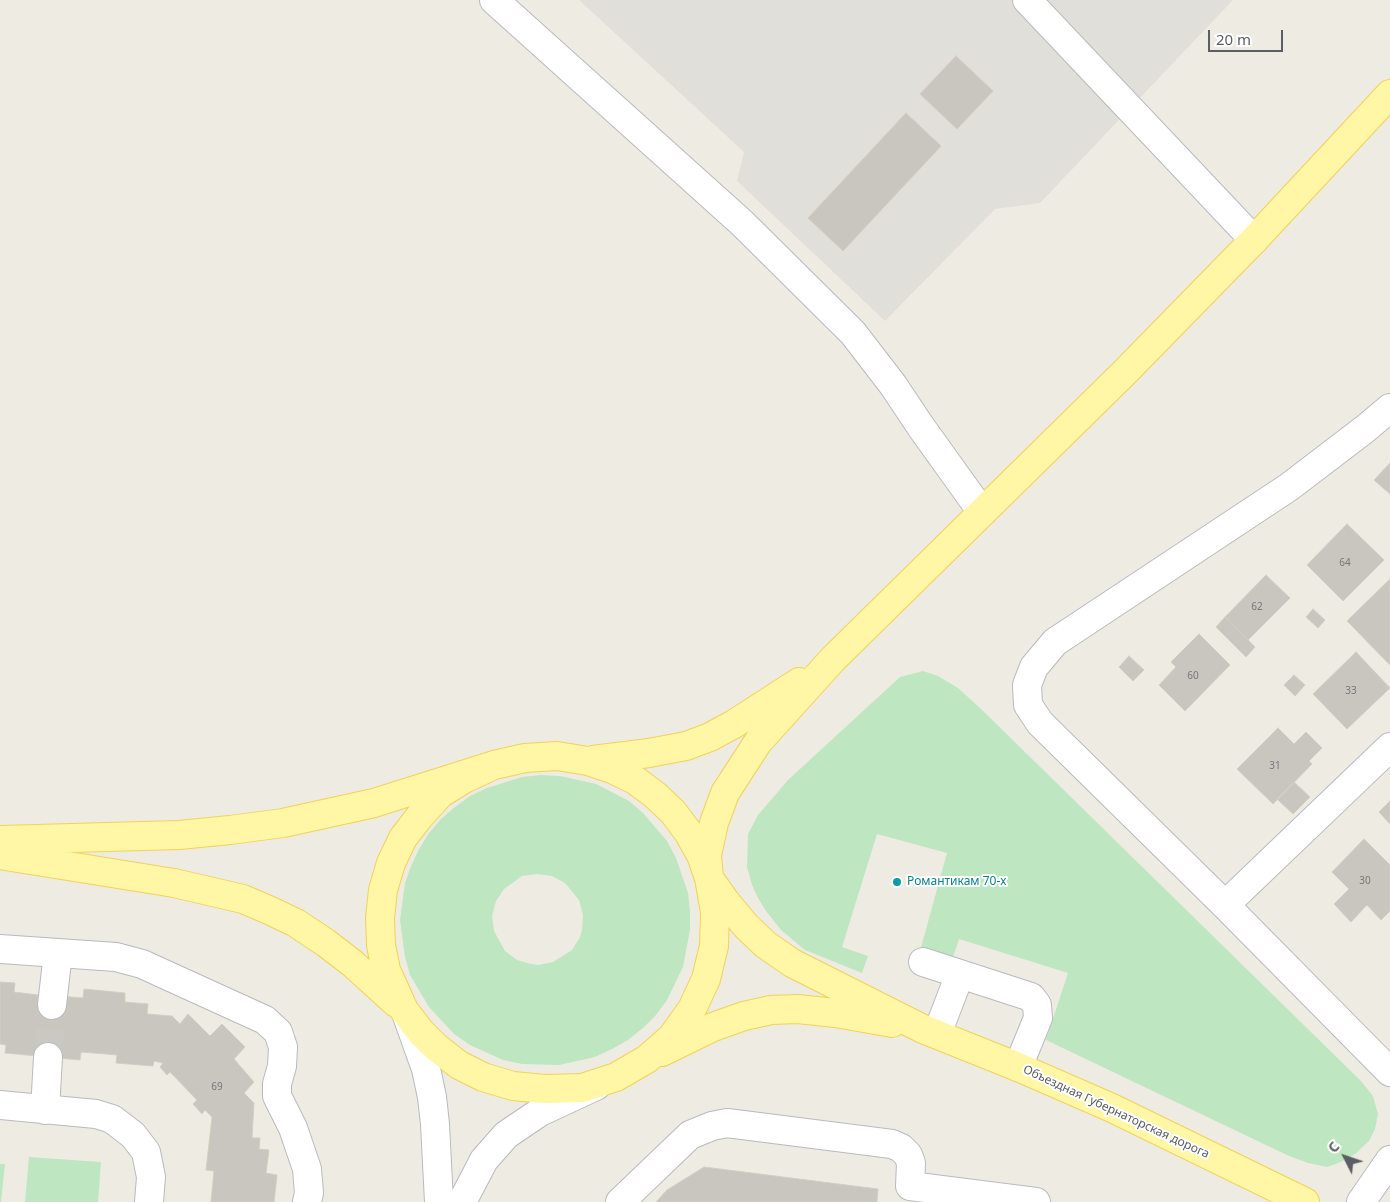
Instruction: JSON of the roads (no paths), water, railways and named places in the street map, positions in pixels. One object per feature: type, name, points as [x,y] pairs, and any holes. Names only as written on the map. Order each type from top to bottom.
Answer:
[{"type":"main road","points":[[647,1059],[672,1037],[692,1009],[706,979],[714,946],[715,912],[707,855],[714,822],[725,793],[758,742],[833,659],[1125,372],[1254,240],[1390,94]]},
{"type":"main road","points":[[588,761],[649,753],[686,746],[710,738],[833,659]]},
{"type":"main road","points":[[0,840],[179,835],[230,830],[283,822],[374,804],[494,765],[525,758],[557,756],[588,761],[612,769],[635,780],[673,812],[688,832],[701,855],[709,878],[746,926],[766,945],[792,963],[930,1032]]},
{"type":"main road","points":[[404,1010],[386,970],[381,945],[380,918],[383,890],[391,863],[409,831],[440,794],[464,779],[494,765]]},
{"type":"main road","points":[[0,855],[174,883],[243,899],[271,911],[296,923],[352,962],[404,1010],[420,1031],[436,1047],[459,1065],[483,1077],[513,1086],[545,1090],[582,1088],[616,1077],[647,1059],[714,1027],[744,1016],[771,1010],[836,1013],[930,1032]]},
{"type":"main road","name":"Объездная Губернаторская дорога","points":[[930,1032],[1018,1067],[1112,1108],[1305,1202]]},
{"type":"street","points":[[494,0],[742,223],[853,334],[892,385],[982,512]]},
{"type":"street","points":[[1027,0],[1254,240]]},
{"type":"street","points":[[1390,408],[1289,487],[1055,642],[1034,667],[1026,685],[1028,705],[1040,723],[1390,1072]]},
{"type":"street","points":[[1225,906],[1390,747]]},
{"type":"street","points":[[0,949],[116,957],[142,964],[264,1020],[278,1032],[283,1047],[277,1096],[292,1128],[307,1169],[309,1193],[307,1202]]},
{"type":"street","points":[[52,1005],[58,953]]},
{"type":"street","points":[[923,962],[1031,997],[1037,1005],[1038,1018],[1018,1067]]},
{"type":"street","points":[[930,1032],[960,974]]},
{"type":"street","points":[[404,1010],[426,1069],[435,1124],[439,1202]]},
{"type":"street","points":[[45,1110],[48,1057]]},
{"type":"street","points":[[462,1202],[484,1160],[506,1135],[540,1112],[616,1077]]},
{"type":"street","points":[[0,1105],[96,1114],[112,1119],[132,1135],[146,1152],[151,1177],[149,1202]]},
{"type":"street","points":[[620,1202],[690,1136],[712,1126],[727,1123],[892,1144],[901,1148],[908,1155],[912,1164],[909,1194],[1036,1202]]},
{"type":"street","points":[[1361,1202],[1390,1160]]},
{"type":"tunnel","points":[[48,1057],[52,1005]]},
{"type":"place","name":"Романтикам 70-х","points":[[897,882]]}]
